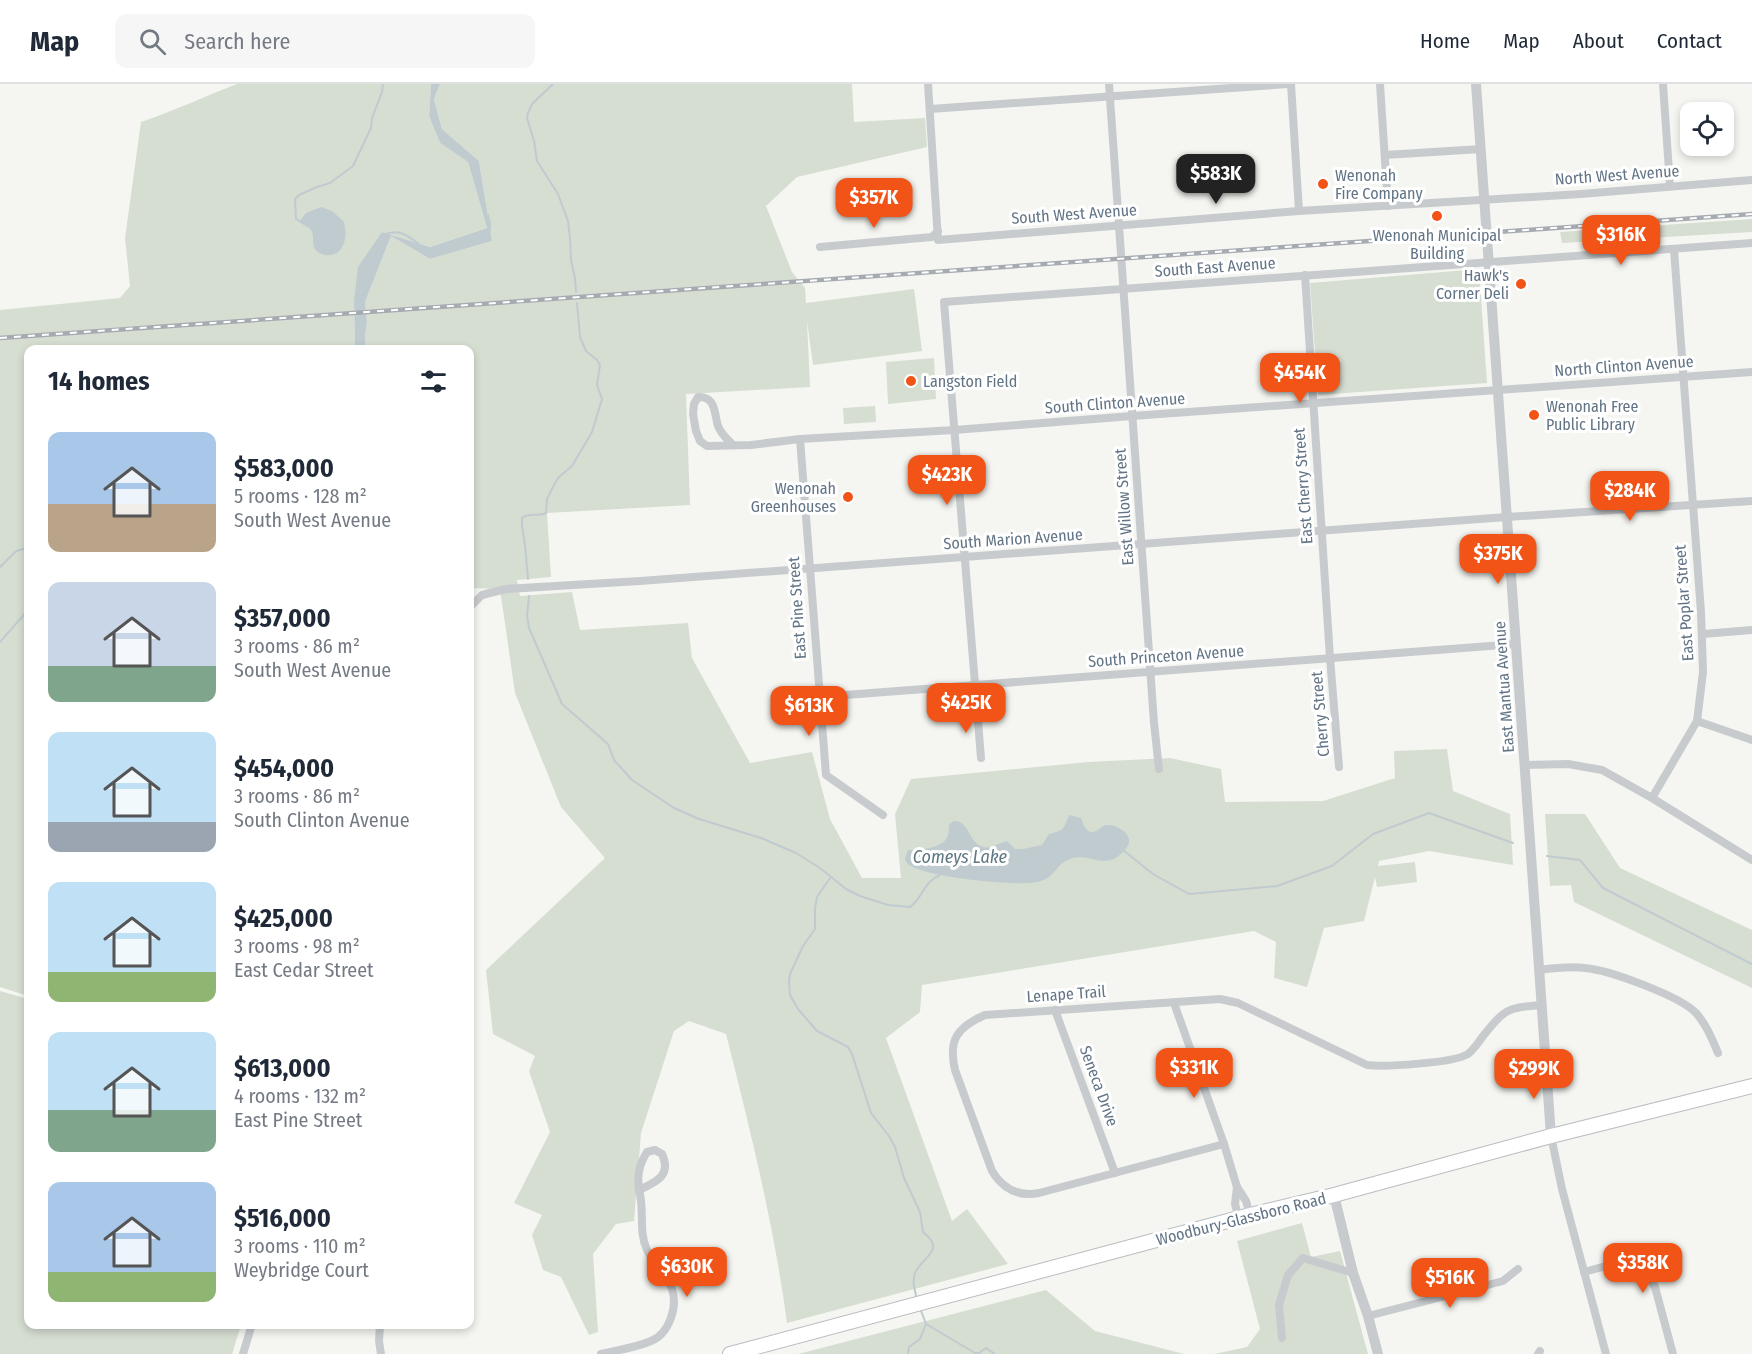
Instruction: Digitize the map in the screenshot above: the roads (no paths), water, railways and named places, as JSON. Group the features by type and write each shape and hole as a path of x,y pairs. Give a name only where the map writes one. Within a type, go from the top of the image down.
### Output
{"main road":[{"name":"Woodbury-Glassboro Road","path":"730,1354 1551,1136 1752,1086"}],"street":[{"path":"820,247 932,237 938,231 928,84"},
{"name":"East Willow Street","path":"1109,84 1150,672 1159,769"},
{"path":"930,109 1290,84 1299,212"},
{"path":"1380,84 1388,206"},
{"name":"East Mantua Avenue","path":"1476,84 1551,1136"},
{"path":"1663,84 1670,186"},
{"path":"1385,155 1481,149"},
{"name":"North West Avenue","path":"1485,199 1752,180"},
{"name":"South West Avenue","path":"938,231 938,240 1485,199"},
{"name":"South East Avenue","path":"954,430 944,302 1752,243"},
{"name":"East Poplar Street","path":"1652,798 1697,721 1702,689 1703,634 1674,250"},
{"name":"East Cherry Street","path":"1305,275 1330,658"},
{"name":"North Clinton Avenue","path":"1498,390 1752,372"},
{"name":"South Clinton Avenue","path":"734,445 724,437 718,426 711,400 705,397 698,398 694,404 693,414 696,431 700,441 707,446 751,445 800,439 954,430 1498,390"},
{"path":"954,430 981,758"},
{"name":"East Pine Street","path":"800,439 826,775 883,815"},
{"name":"South Marion Avenue","path":"474,603 482,595 491,591 521,587 640,581 1752,501"},
{"path":"1703,634 1752,630"},
{"name":"South Princeton Avenue","path":"819,697 1516,644"},
{"name":"Cherry Street","path":"1330,658 1339,767"},
{"path":"1697,721 1752,740"},
{"path":"1525,765 1569,764 1602,770 1752,860"},
{"path":"1539,970 1586,968 1644,985 1670,996 1695,1013 1709,1032 1718,1053"},
{"name":"Lenape Trail","path":"1224,1144 1039,1193 1022,1194 1007,1189 996,1179 983,1148 955,1070 952,1055 953,1043 958,1032 969,1022 985,1015 1220,999 1238,1003 1359,1062 1374,1066 1446,1061 1458,1058 1472,1050 1503,1014 1516,1008 1541,1005"},
{"path":"1174,1002 1238,1187 1246,1201 1244,1217"},
{"name":"Seneca Drive","path":"1055,1010 1115,1173"},
{"path":"1551,1136 1562,1189 1606,1354"},
{"path":"601,1354 653,1341 668,1325 672,1315 674,1302 672,1288 646,1250 641,1231 643,1202 639,1190 638,1169 647,1152 655,1150 662,1154 666,1162 663,1175 654,1183 639,1190"},
{"path":"1334,1195 1353,1273 1378,1354"},
{"path":"1282,1338 1280,1305 1288,1275 1303,1258 1353,1273"},
{"path":"1584,1272 1613,1264 1631,1264 1650,1276 1673,1354"},
{"path":"1368,1316 1503,1281 1518,1269"},
{"path":"243,1354 250,1329"},
{"path":"380,1329 381,1354"}],"water":[{"path":"431,84 440,84 434,99 442,129 479,161 492,241 430,259 391,236 365,302 367,322 364,345 355,345 354,301 358,267 382,232 430,247 487,228 468,162 440,143 429,116"},
{"path":"321,207 332,211 344,222 344,243 338,252 331,255 317,252 311,230 299,222 306,213"},
{"name":"Comeys Lake","path":"1069,815 1081,818 1091,832 1107,825 1118,828 1128,836 1128,846 1121,854 1109,860 1073,858 1064,862 1046,879 1031,883 996,882 936,874 911,866 905,859 908,850 942,843 953,821 963,824 975,841 984,847 1007,841 1015,849 1023,849 1042,845 1049,834 1062,829"}],"waterway":[{"path":"301,222 296,219 295,199 299,195 330,183 353,166 371,128 383,84"},
{"path":"553,84 532,104 527,118 537,161 558,194 568,221 576,292"},
{"path":"488,215 490,230"},
{"path":"386,234 400,233 419,244"},
{"path":"528,579 522,518 546,513 547,499 555,483 572,466 592,432 602,399 597,385 600,365 586,351 580,337 577,303"},
{"path":"364,334 364,345"},
{"path":"0,567 16,551 24,549"},
{"path":"529,596 527,616 529,628 562,704 608,744 614,760 632,780 674,808 699,819 761,838 796,853 820,868 846,889 888,905 910,907 926,886 940,875"},
{"path":"0,642 24,615"},
{"path":"1123,850 1153,874 1189,894 1277,886 1332,866 1373,834 1429,813 1513,843"},
{"path":"1547,856 1580,860 1603,888 1752,964"},
{"path":"830,878 817,897 815,929 803,946 790,974 790,995 798,1009 817,1031 848,1047 871,1113 895,1147 904,1178 920,1212 923,1232 933,1244 931,1253 915,1274 914,1285 917,1300"},
{"path":"908,1354 909,1347 920,1339 926,1324 920,1308"},
{"path":"926,1324 975,1353 986,1348 995,1354"}],"railway":[{"path":"0,338 1752,214"}],"place":[{"name":"Wenonah Fire Company","path":"1323,184"},
{"name":"Wenonah Municipal Building","path":"1437,216"},
{"name":"Hawk's Corner Deli","path":"1521,284"},
{"name":"Langston Field","path":"911,381"},
{"name":"Wenonah Free Public Library","path":"1534,415"},
{"name":"Wenonah Greenhouses","path":"848,497"}]}
